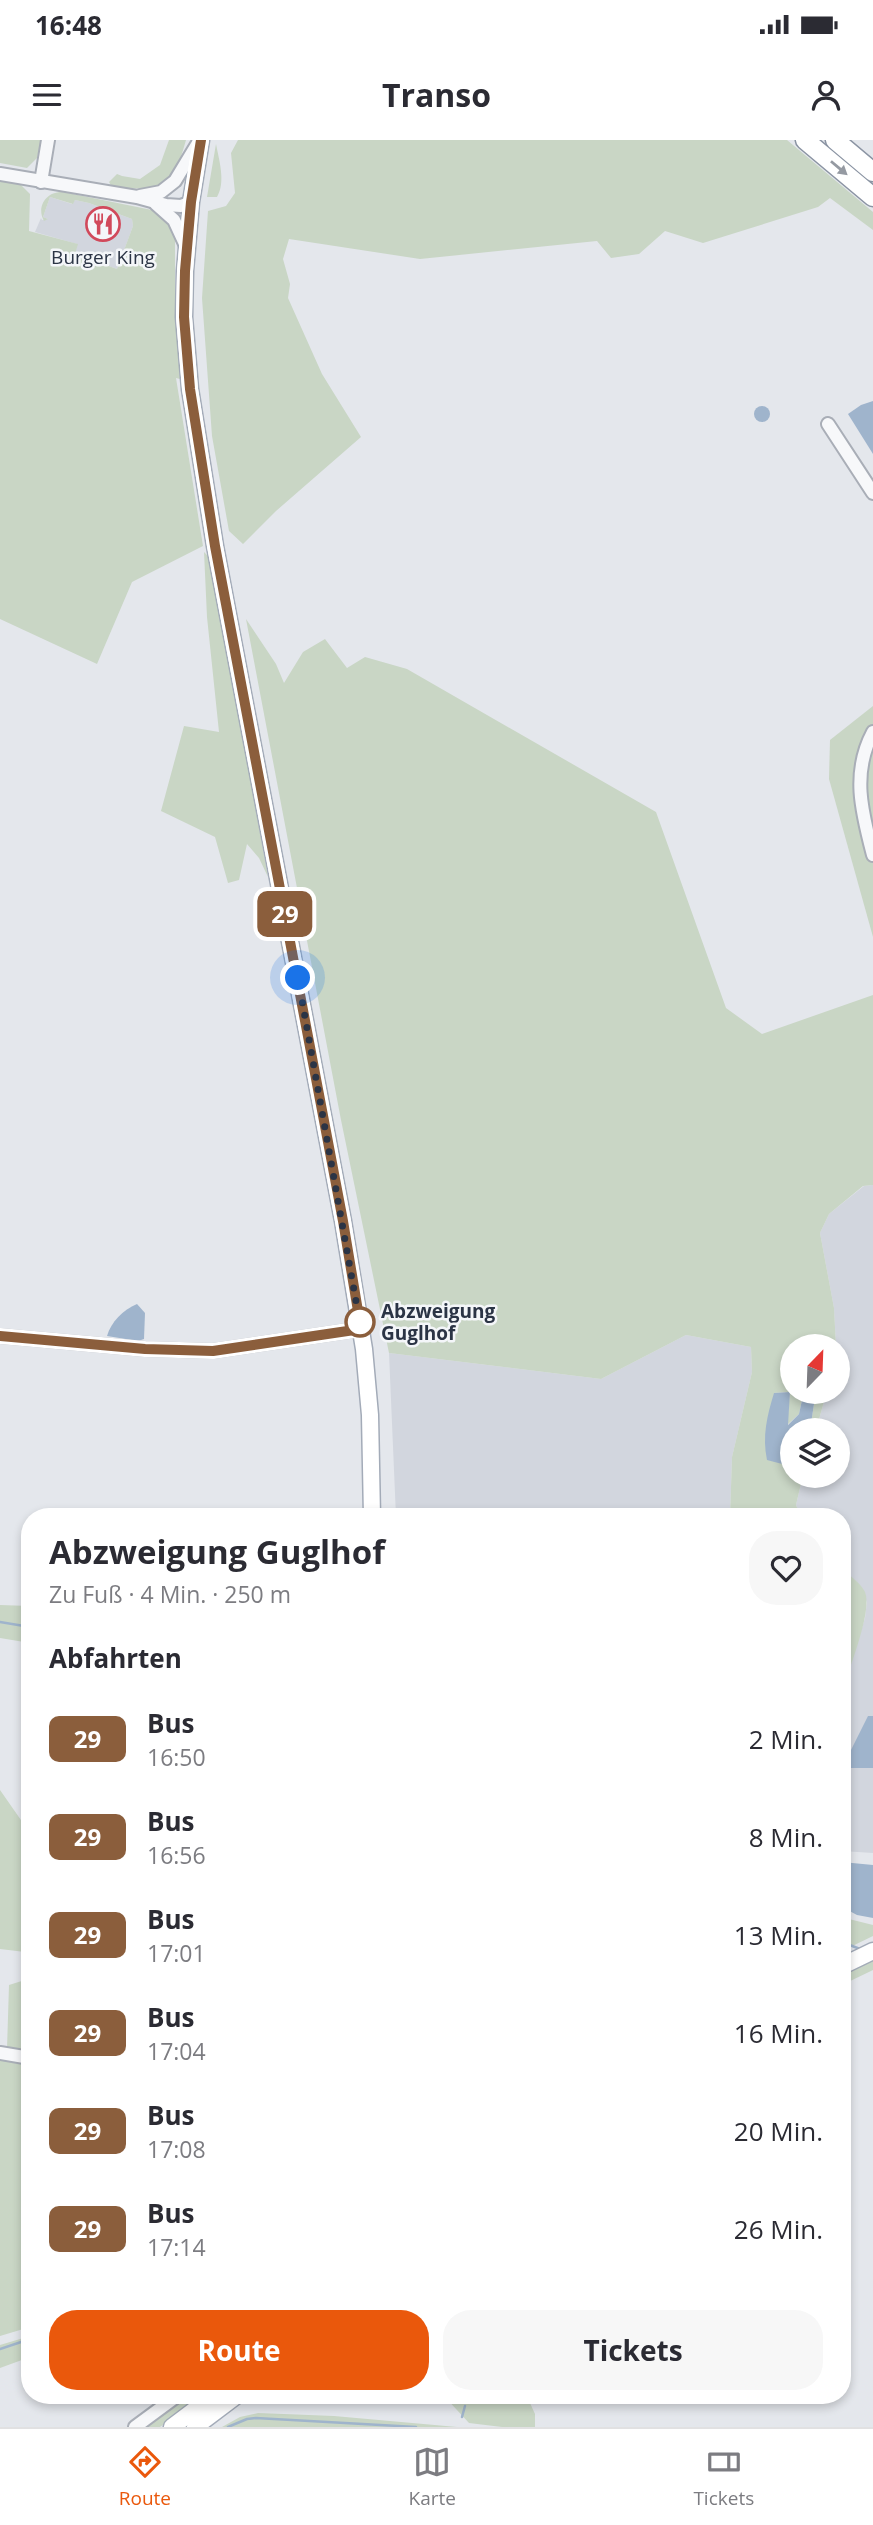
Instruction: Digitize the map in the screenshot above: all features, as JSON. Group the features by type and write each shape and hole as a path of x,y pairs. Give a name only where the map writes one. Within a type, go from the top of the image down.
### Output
{"highway":[{"path":"805,140 873,197"},
{"path":"835,140 873,172"}],"main road":[{"path":"200,140 186,246 186,349 201,467 341,1207 361,1329 370,1415 372,1508"},
{"path":"851,1962 867,1954"},
{"path":"172,2427 202,2404"},
{"path":"195,2427 225,2404"}],"street":[{"path":"41,182 48,140"},
{"path":"157,197 180,176 200,140"},
{"path":"0,174 137,197 180,196 191,202"},
{"path":"157,197 171,216 186,246"},
{"path":"828,424 873,494"},
{"path":"873,732 859,778 861,806 873,855"},
{"path":"0,1336 145,1349 213,1351 361,1329"},
{"path":"0,2053 21,2056"},
{"path":"135,2427 166,2404"}],"shaded area":[{"path":"50,197 72,204 75,200 89,203 132,219 133,226 117,269 74,254 77,244 35,232 41,218 48,219 43,217"},
{"path":"873,1185 873,1853 851,1852 851,1663 865,1618 867,1602 857,1582 851,1577 851,1508 797,1508 796,1505 800,1488 850,1488 850,1418 819,1418 823,1404 850,1404 850,1334 835,1334 834,1308 820,1233 829,1214 864,1186"},
{"path":"686,1335 751,1347 752,1372 732,1457 730,1508 396,1508 389,1353 601,1379"}],"green space":[{"path":"0,140 41,140 37,158 27,168 0,163"},
{"path":"169,140 186,140 170,178 162,184 143,189 112,187 109,182 117,174 140,179 160,165"},
{"path":"238,140 787,140 873,212 873,230 830,198 818,207 703,243 665,231 639,254 611,258 597,241 420,259 289,239 283,259 290,284 288,298 322,374 361,437 276,511 243,544 229,531 212,436 202,298 208,211 226,206 235,193 231,153"},
{"path":"216,144 221,171 220,191 217,197 207,197"},
{"path":"0,180 21,185 30,194 29,231 78,244 75,254 117,269 133,226 132,219 89,203 75,200 73,204 50,197 43,217 48,219 44,221 41,210 47,197 63,192 157,211 165,217 175,236 175,312 180,379 176,378 203,546 132,582 97,664 0,619"},
{"path":"204,552 210,558 268,877 259,858 247,844 239,880 228,883 215,837 161,811 184,726 219,732 207,617"},
{"path":"246,619 276,664 284,683 303,652 325,639 347,668 365,657 407,669 656,812 726,1008 762,1034 873,995 873,1185 863,1186 829,1214 820,1233 834,1308 835,1334 780,1334 780,1393 774,1393 780,1429 780,1488 800,1488 797,1508 730,1508 732,1457 752,1372 751,1347 686,1335 601,1379 389,1353 341,1120"},
{"path":"873,706 873,937 829,779 830,740"},
{"path":"789,1404 801,1404 799,1414 795,1418 788,1418"},
{"path":"814,1404 823,1404 819,1418 812,1418"},
{"path":"851,1576 865,1592 867,1601 851,1665"},
{"path":"0,1605 21,1606 21,1642 0,1638"},
{"path":"0,1790 21,1820 21,1952 0,1949"},
{"path":"851,1920 873,1925 873,1936 851,1947"},
{"path":"873,1959 873,1970 851,1981 851,1970"},
{"path":"21,1981 21,2051 7,2049 9,1985"},
{"path":"0,2057 21,2060 21,2330 0,2336"},
{"path":"21,2339 21,2360 0,2368 0,2345"},
{"path":"173,2404 191,2404 160,2427 143,2427"},
{"path":"451,2404 530,2404 535,2414 535,2427 469,2423"},
{"path":"258,2413 334,2416 457,2427 222,2427 240,2417"}],"water":[{"path":"873,401 873,454 848,414"},
{"path":"762,406 768,408 768,420 762,422 756,420 754,414 756,408"},
{"path":"137,1304 145,1313 144,1339 138,1341 107,1336 118,1317"},
{"path":"774,1393 780,1393 780,1404 789,1404 788,1418 780,1418 780,1463 767,1460 766,1426"},
{"path":"801,1404 814,1404 812,1418 795,1418"},
{"path":"868,1716 873,1716 873,1768 851,1768 851,1750"},
{"path":"851,1863 873,1865 873,1918 851,1912"}],"waterway":[{"path":"0,1622 21,1626"},
{"path":"851,1946 860,1949"},
{"path":"0,2349 21,2342"},
{"path":"462,2417 465,2406"},
{"path":"228,2427 256,2418 416,2427"}],"bus line":[{"name":"29","path":"0,1336 145,1349 213,1351 361,1329 343,1221 215,546 190,389 184,317 186,246 201,140"}],"place":[{"name":"Burger King","path":"103,224"},
{"name":"Abzweigung Guglhof","path":"360,1322"}],"route":[{"path":"298,978 361,1329 360,1322"}]}
